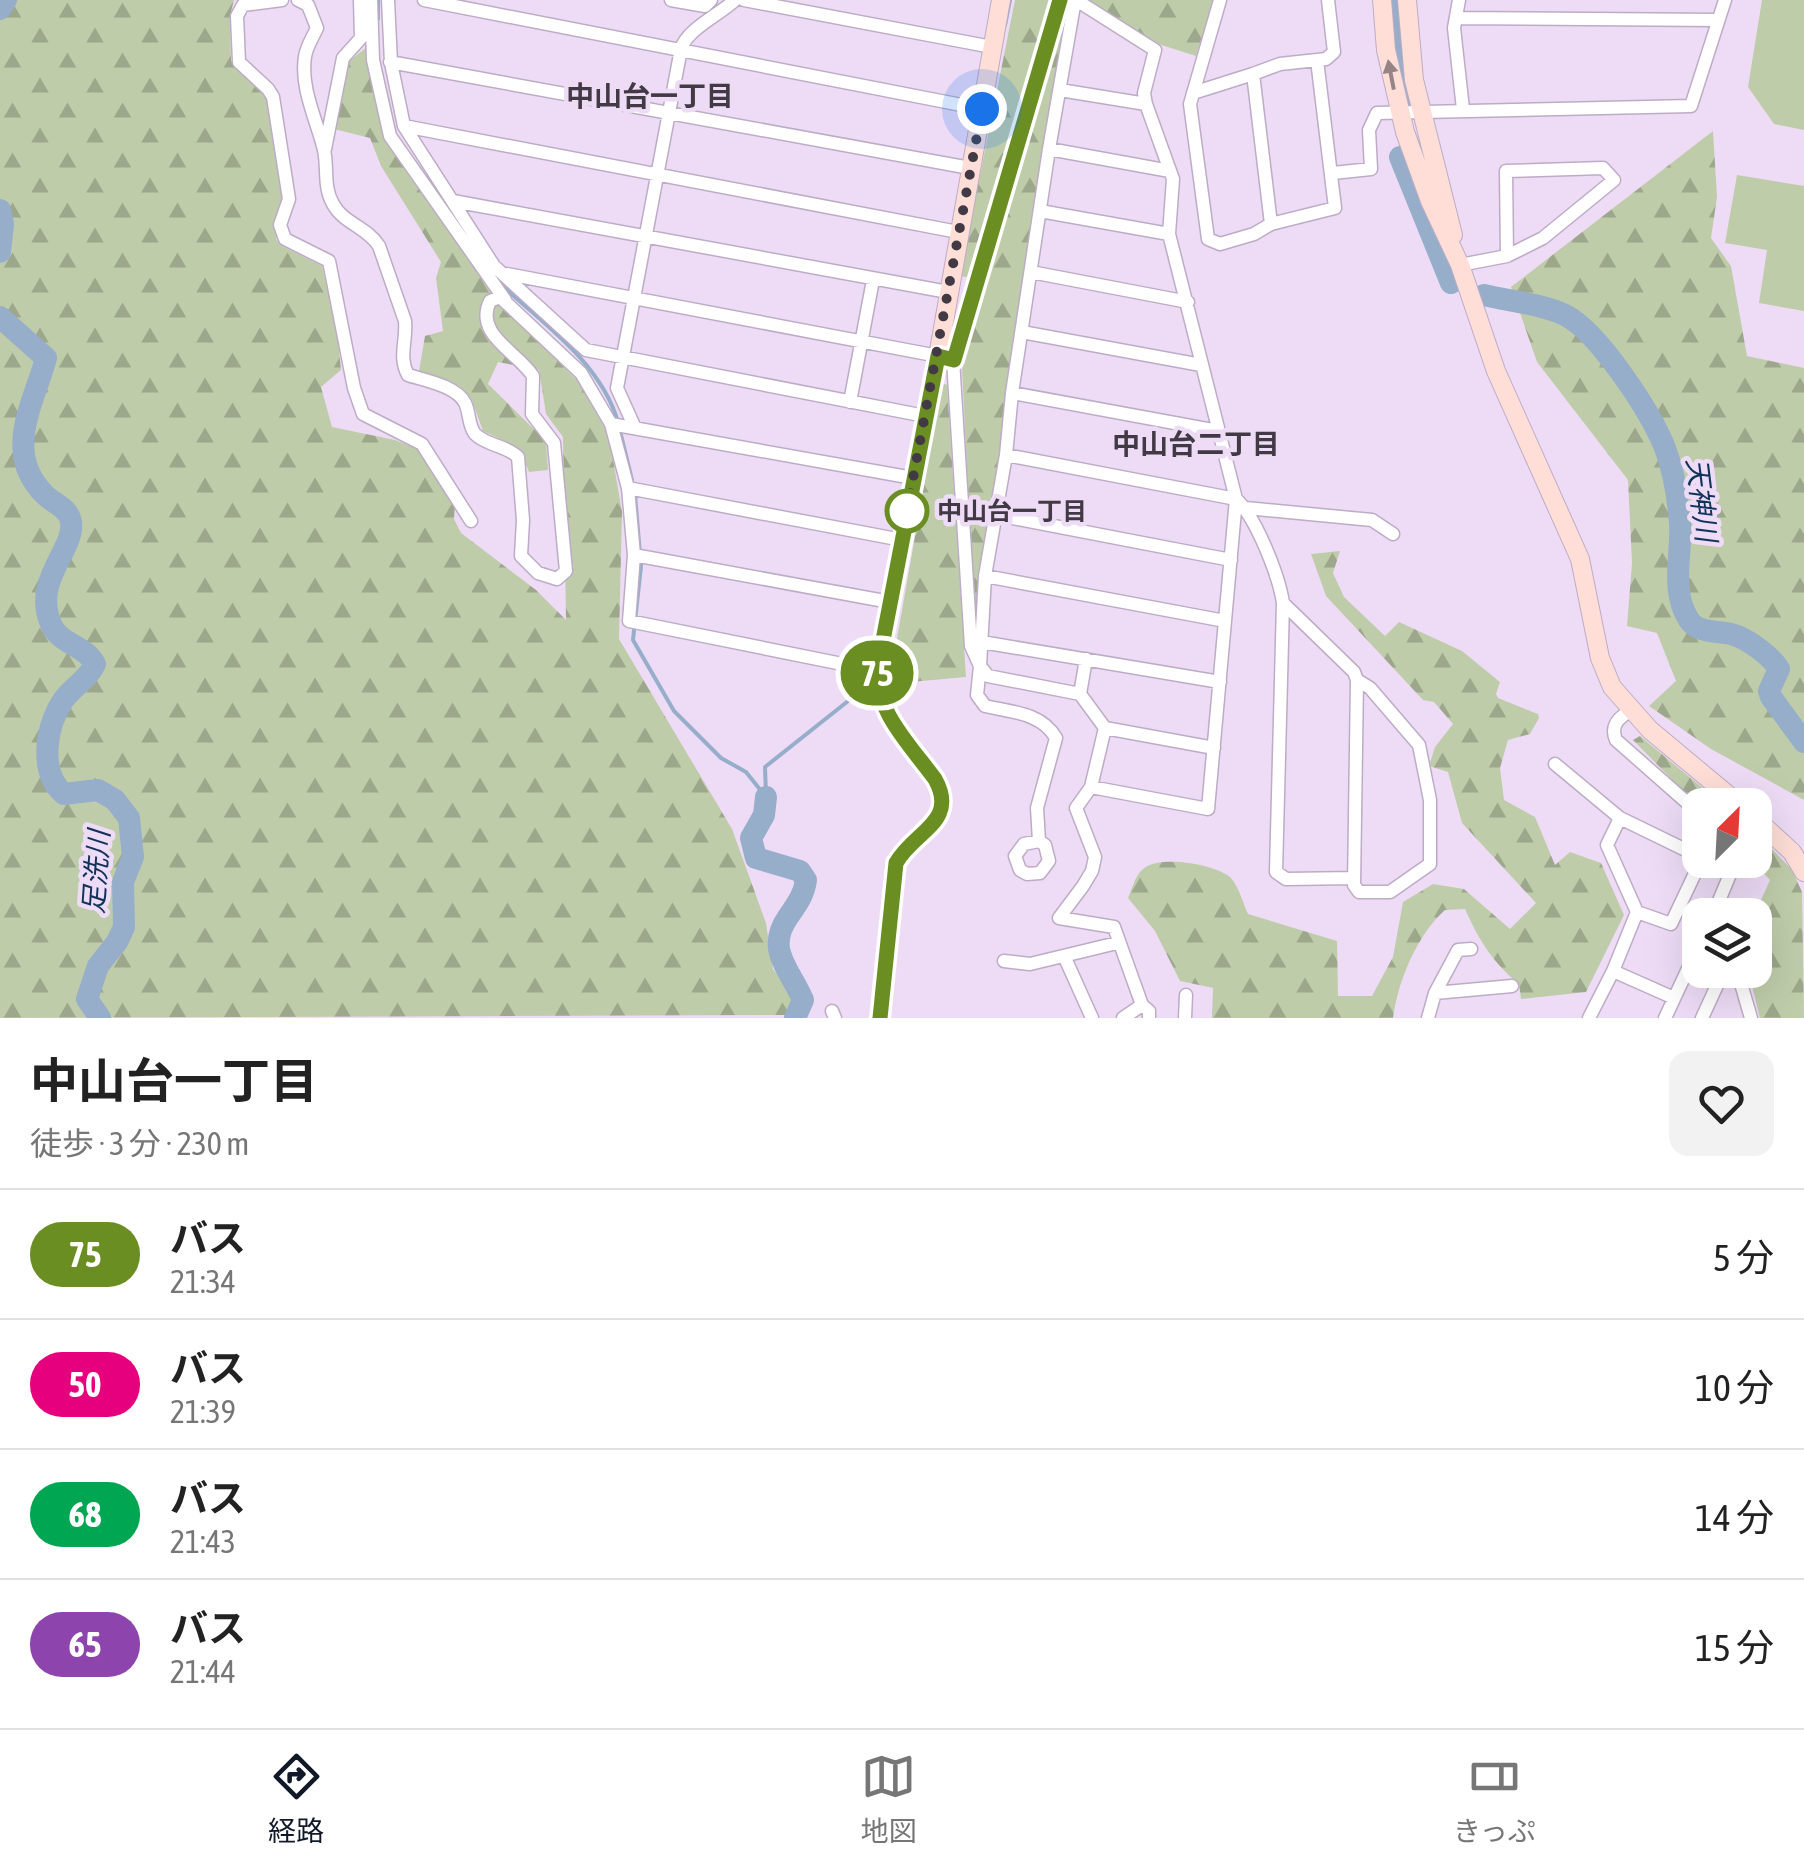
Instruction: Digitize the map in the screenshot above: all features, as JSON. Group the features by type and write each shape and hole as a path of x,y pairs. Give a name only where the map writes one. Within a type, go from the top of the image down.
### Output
{"street":[{"path":"282,0 244,5 237,16 239,62 272,97 289,198 280,224 285,239 329,261 354,388 363,414 422,444 471,521"},
{"path":"298,0 308,5 317,28 304,63 313,117 324,151"},
{"path":"360,0 361,38 343,58 324,151 333,205 373,236 379,246 405,321 401,356 408,375 452,390 464,400 472,430 518,457 523,520 521,556 538,573 558,579 566,571 554,443 532,414 533,376 486,327 483,314 490,301 500,297 504,300"},
{"path":"371,0 373,60 390,136 504,300 581,373 612,424 628,488 634,555 629,621 877,671"},
{"path":"388,0 390,62 404,126 494,266 586,350 925,416"},
{"path":"424,0 982,109"},
{"path":"671,0 705,6 711,0"},
{"path":"635,428 617,388 681,49 684,40 735,0"},
{"path":"744,0 992,46"},
{"path":"1001,0 948,292 946,358 970,646 988,676 1080,694 1105,728 1214,748"},
{"path":"880,1018 896,863 903,850 937,820 943,805 935,779 882,702 876,686 877,671 925,416 1060,0"},
{"path":"1040,841 1036,808 1056,738 1049,726 1038,719 985,706 978,696 986,576 1049,149 1076,0 1155,50 1144,93 1172,179 1169,234 1218,431 1241,504 1281,590 1276,872 1286,879 1354,878"},
{"path":"1220,0 1190,104 1208,239 1220,244 1271,224 1335,208 1317,60"},
{"path":"1193,94 1280,64 1326,60 1334,52 1328,0"},
{"path":"1382,0 1386,50 1399,112 1430,202 1460,265"},
{"path":"1406,0 1414,80 1460,265 1496,371 1580,559 1600,658 1612,687 1630,711 1720,788"},
{"path":"1459,0 1454,28 1463,109"},
{"path":"1333,173 1371,169 1369,130 1376,113 1691,106 1725,0"},
{"path":"1458,18 1718,20"},
{"path":"390,62 970,168"},
{"path":"1253,74 1271,224"},
{"path":"1060,90 1146,104"},
{"path":"404,126 958,232"},
{"path":"1049,149 1170,172"},
{"path":"1460,265 1507,256 1543,238 1614,180 1603,168 1506,170 1507,256"},
{"path":"453,201 948,292"},
{"path":"1040,211 1169,234"},
{"path":"1031,272 1188,302"},
{"path":"504,274 946,358"},
{"path":"850,402 873,280"},
{"path":"1022,332 1202,365"},
{"path":"1012,393 1218,431"},
{"path":"612,424 914,478"},
{"path":"1006,455 1241,504 1372,520 1393,534"},
{"path":"628,488 902,540"},
{"path":"1091,787 1208,809 1231,560 1241,504"},
{"path":"997,515 1231,560"},
{"path":"634,555 890,602"},
{"path":"986,576 1225,621"},
{"path":"1283,603 1354,672 1357,680 1354,885 1359,892 1390,892 1430,864 1430,800 1419,745 1370,688 1357,680"},
{"path":"982,642 1220,682"},
{"path":"1080,694 1086,659"},
{"path":"1630,711 1614,726 1616,740 1682,798"},
{"path":"1105,728 1091,787 1076,808 1095,857 1092,870 1059,918 1114,927 1146,1011 1124,1018"},
{"path":"1555,764 1620,818 1692,853 1698,866 1670,924 1637,912 1606,845 1620,818"},
{"path":"1772,834 1792,852 1804,872"},
{"path":"1589,1018 1637,912"},
{"path":"1004,961 1030,964 1117,943"},
{"path":"1428,1018 1435,993 1458,950 1471,949"},
{"path":"1065,958 1092,1018"},
{"path":"1613,971 1674,998"},
{"path":"1665,1018 1682,981"},
{"path":"1435,993 1512,986"},
{"path":"1702,1018 1716,988"},
{"path":"1742,988 1751,1018"},
{"path":"1185,1018 1186,995"}],"green space":[{"path":"0,0 234,0 230,16 231,61 266,96 282,199 276,239 322,266 337,330 341,370 321,387 332,427 395,440 420,450 455,502 454,519 461,533 536,590 566,620 563,437 546,414 539,370 498,362 488,384 546,441 548,470 529,472 519,448 483,431 471,398 459,386 419,371 425,336 443,331 436,278 441,262 381,166 370,138 334,129 348,62 367,47 385,140 511,315 580,383 609,436 622,512 619,639 732,829 766,923 773,969 792,993 795,1004 787,1015 0,1018"},
{"path":"1015,0 1050,0 967,277 960,276"},
{"path":"1087,0 1213,0 1196,56 1155,43"},
{"path":"1762,0 1804,0 1804,130 1774,124 1748,87"},
{"path":"1067,9 978,614 974,604 962,369"},
{"path":"1713,131 1717,197 1711,238 1731,266 1747,356 1804,368 1804,800 1711,749 1649,706 1676,681 1657,633 1627,626 1632,563 1628,480 1537,362 1511,287"},
{"path":"1737,175 1804,186 1804,311 1759,303 1767,250 1725,243"},
{"path":"942,383 947,385 966,677 889,684"},
{"path":"1340,551 1333,573 1344,597 1385,636 1399,622 1462,651 1500,682 1498,698 1538,714 1530,734 1508,740 1500,768 1504,800 1535,817 1555,865 1570,852 1601,863 1624,915 1586,992 1521,999 1519,984 1487,950 1465,909 1445,910 1410,959 1393,1018 1212,1018 1213,988 1180,981 1155,931 1128,898 1137,876 1149,865 1186,863 1224,873 1236,886 1248,914 1337,941 1338,996 1372,996 1393,957 1403,902 1433,884 1464,889 1510,929 1536,903 1462,823 1448,772 1429,766 1435,747 1453,724 1434,702 1423,700 1326,596 1311,554"},
{"path":"1640,736 1703,788 1682,790 1633,740"},
{"path":"1772,849 1792,870 1802,892 1804,1018 1760,1018 1752,988 1772,988 1772,898 1762,898 1770,880"}],"waterway":[{"name":"足洗川","path":"0,9 6,0"},
{"path":"378,0 378,19"},
{"path":"1005,25 1010,0"},
{"name":"天神川","path":"1395,0 1407,101"},
{"name":"天神川","path":"1400,157 1451,283"},
{"name":"足洗川","path":"0,210 0,252"},
{"path":"499,283 569,345 598,381 618,422"},
{"name":"天神川","path":"1484,295 1565,315 1608,355 1658,433 1671,466 1680,523 1678,585 1683,609 1697,627 1737,636 1775,664 1779,669 1769,691 1771,697 1804,742"},
{"name":"足洗川","path":"0,317 46,358 25,428 25,462 32,479 71,522 71,533 50,580 47,608 55,631 95,664 64,699 53,722 48,748 50,774 64,794 98,790 115,800 129,818 133,857 123,882 124,927 98,966 87,999 100,1018"},
{"path":"885,668 937,408"},
{"path":"620,431 632,480"},
{"path":"635,495 641,566 633,640 674,711 721,758 746,772 766,797"},
{"path":"766,795 765,767 872,682"},
{"path":"766,797 764,815 751,838 756,858 800,871 806,880 779,940 782,959 803,1000 795,1018"}],"bus line":[{"name":"75","path":"880,1018 896,863 903,850 937,820 943,795 882,702 876,686 878,666 938,356 954,360 1060,0"}],"place":[{"name":"中山台一丁目","path":"907,511"}],"district":[{"name":"中山台一丁目","path":"650,96"},
{"name":"中山台二丁目","path":"1196,444"}],"route":[{"path":"907,511 982,109"}]}
